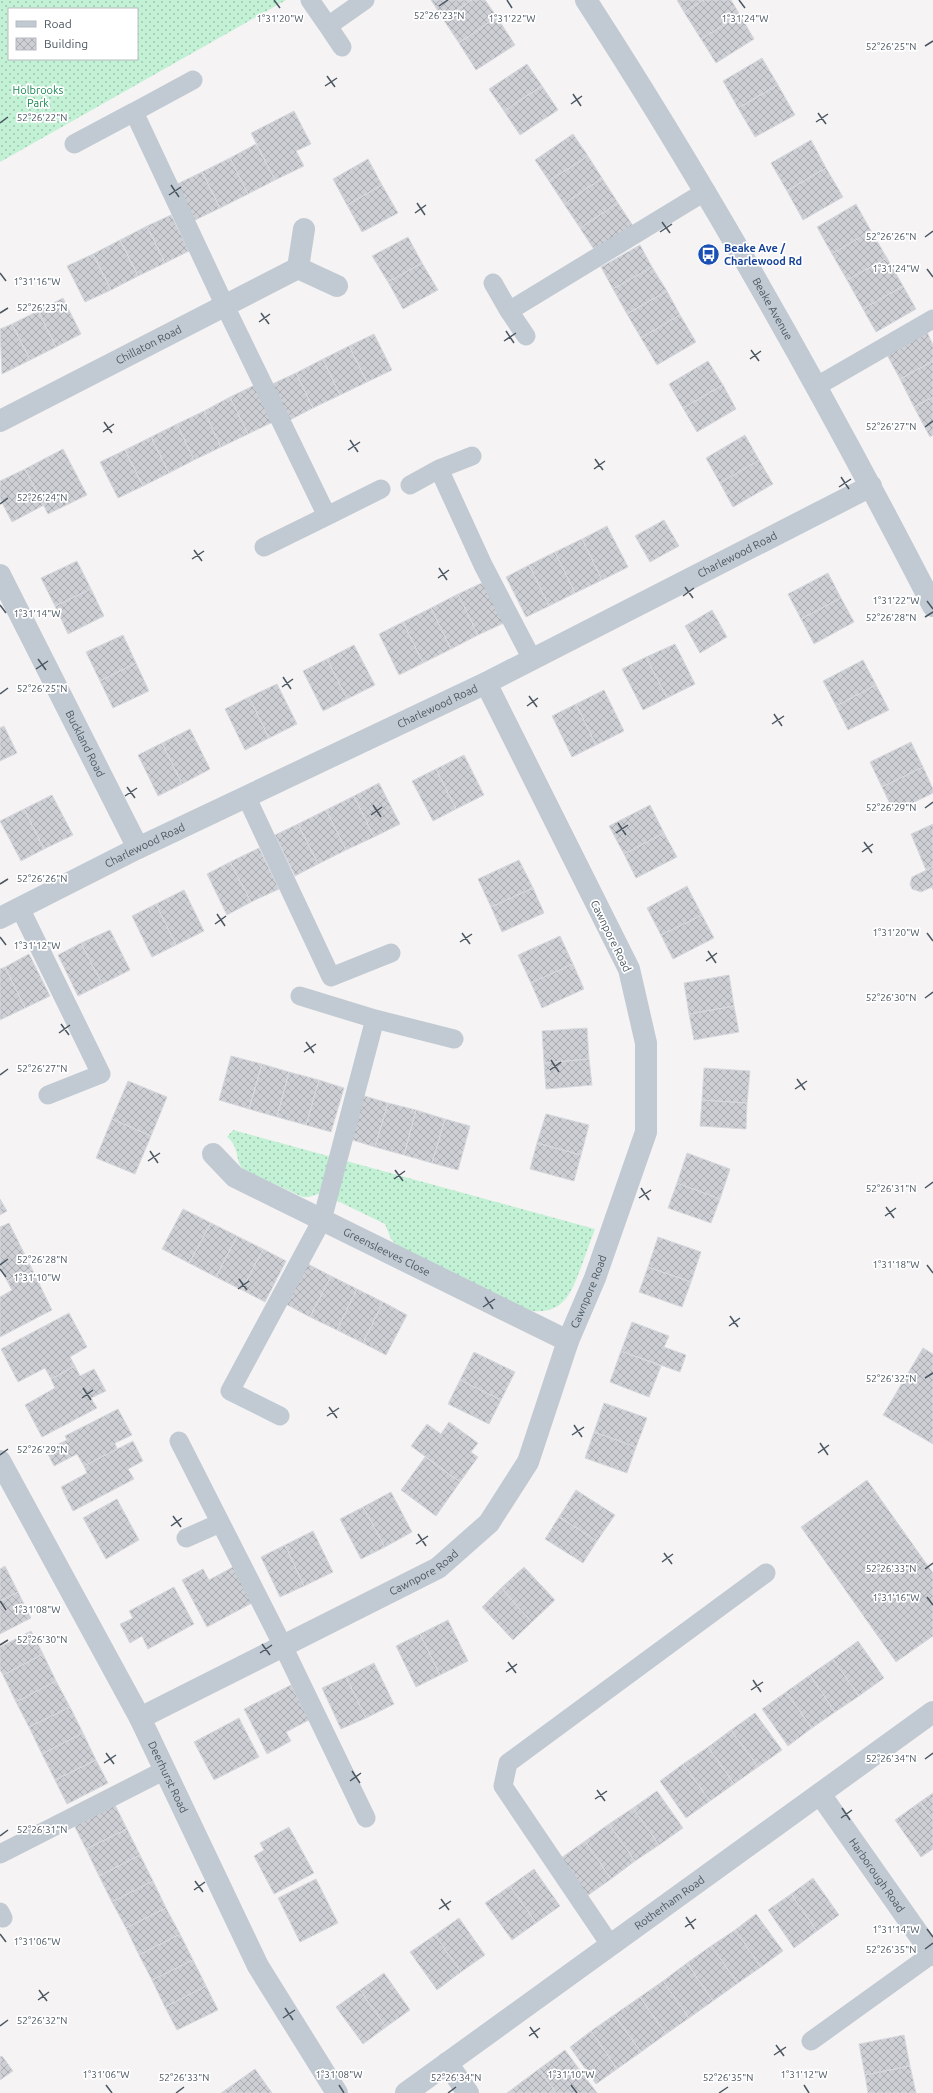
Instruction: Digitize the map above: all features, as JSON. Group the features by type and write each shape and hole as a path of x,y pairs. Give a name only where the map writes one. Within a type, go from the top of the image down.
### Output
{"street":[{"name":"Beake Avenue","path":"586,0 652,101 706,191 817,386 933,606"},
{"path":"304,229 298,268 337,286"},
{"name":"Chillaton Road","path":"0,421 298,268"},
{"name":"Charlewood Road","path":"0,918 138,848 486,683 871,486"},
{"name":"Buckland Road","path":"0,575 138,848"},
{"name":"Cawnpore Road","path":"140,1718 438,1568 489,1523 528,1462 568,1341 595,1278 646,1132 646,1043 629,969 486,683"},
{"name":"Greensleeves Close","path":"213,1154 235,1176 568,1341"},
{"name":"Deerhurst Road","path":"0,1461 140,1718 258,1966 337,2093"},
{"name":"Rotherham Road","path":"406,2093 933,1712"},
{"name":"Harborough Road","path":"820,1794 933,1955"},
{"path":"447,2064 468,2093"}],"lane":[{"path":"310,0 342,47"},
{"path":"328,26 365,0"},
{"path":"74,144 193,80"},
{"path":"134,112 225,306 327,516"},
{"path":"509,311 706,191"},
{"path":"493,283 509,311 526,336"},
{"path":"817,386 933,319"},
{"path":"410,485 439,469 472,456"},
{"path":"439,469 484,565 532,659"},
{"path":"264,547 381,489"},
{"path":"246,796 331,977 391,953"},
{"path":"20,908 101,1074 48,1095"},
{"path":"300,996 454,1039"},
{"path":"280,1416 230,1391 322,1220 375,1018"},
{"path":"179,1441 283,1646 366,1818"},
{"path":"186,1538 220,1523"},
{"path":"611,1946 503,1786 508,1763 766,1573"},
{"path":"0,1854 165,1770"},
{"path":"811,2041 933,1955"}],"green space":[{"name":"Holbrooks Park","path":"0,0 286,0 0,162"},
{"path":"233,1130 595,1229 572,1289 562,1303 555,1308 547,1310 525,1310 400,1248 391,1239 385,1224 321,1193 309,1197 303,1197 244,1170 239,1163 234,1146 227,1137"}],"building":[{"path":"431,0 472,0 443,19"},
{"path":"472,0 485,0 497,17 459,43 443,19"},
{"path":"677,0 704,0 684,12"},
{"path":"704,0 731,0 740,15 701,39 684,12"},
{"path":"740,15 754,39 716,63 701,39"},
{"path":"497,17 515,45 476,70 459,43"},
{"path":"762,58 778,85 738,108 723,81"},
{"path":"527,64 542,86 504,111 489,89"},
{"path":"778,85 795,115 755,137 738,108"},
{"path":"542,86 558,110 520,135 504,111"},
{"path":"294,111 311,144 296,151 304,166 275,180 251,133"},
{"path":"573,134 588,156 549,181 535,160"},
{"path":"811,140 826,168 787,191 771,163"},
{"path":"256,144 275,180 248,194 230,158"},
{"path":"588,156 602,178 564,204 549,181"},
{"path":"230,158 248,194 220,208 202,172"},
{"path":"368,159 382,185 347,205 333,179"},
{"path":"826,168 843,197 803,220 787,191"},
{"path":"202,172 220,208 193,221 175,185"},
{"path":"602,178 618,203 580,228 564,204"},
{"path":"382,185 398,213 362,232 347,205"},
{"path":"618,203 635,229 597,254 580,228"},
{"path":"856,204 871,231 832,254 817,227"},
{"path":"171,215 189,251 165,263 147,226"},
{"path":"147,226 165,263 138,276 120,240"},
{"path":"871,231 887,258 847,280 832,254"},
{"path":"408,237 422,263 388,282 372,256"},
{"path":"120,240 138,276 111,290 93,254"},
{"path":"640,245 652,267 613,289 601,267"},
{"path":"93,254 111,290 85,302 67,266"},
{"path":"887,258 903,286 863,309 847,280"},
{"path":"422,263 438,290 403,309 388,282"},
{"path":"652,267 667,291 627,314 613,289"},
{"path":"903,286 916,309 876,332 863,309"},
{"path":"667,291 680,315 641,338 627,314"},
{"path":"63,298 81,334 56,347 38,311"},
{"path":"38,311 56,347 30,360 12,324"},
{"path":"680,315 696,342 657,365 641,338"},
{"path":"12,324 30,360 2,374 0,329"},
{"path":"927,332 933,345 933,361 900,379 886,353"},
{"path":"374,334 392,370 367,382 349,346"},
{"path":"349,346 367,382 340,395 323,359"},
{"path":"323,359 340,395 313,408 296,373"},
{"path":"708,361 723,385 683,408 669,384"},
{"path":"933,361 933,397 914,407 900,379"},
{"path":"296,373 313,408 288,421 270,385"},
{"path":"255,385 273,422 248,434 230,397"},
{"path":"723,385 736,409 697,432 683,408"},
{"path":"230,397 248,434 221,447 204,411"},
{"path":"933,397 933,435 930,437 914,407"},
{"path":"204,411 221,447 194,460 177,424"},
{"path":"177,424 194,460 169,473 151,437"},
{"path":"745,435 759,460 720,483 706,458"},
{"path":"151,437 169,473 143,486 125,450"},
{"path":"63,449 87,495 48,514 25,469"},
{"path":"125,450 143,486 118,498 100,462"},
{"path":"759,460 773,484 733,507 720,483"},
{"path":"25,469 44,505 12,522 0,499 0,481"},
{"path":"664,520 679,546 650,562 635,536"},
{"path":"607,526 628,567 602,580 582,539"},
{"path":"582,539 602,580 575,593 555,552"},
{"path":"555,552 575,593 549,606 529,565"},
{"path":"77,561 91,589 55,606 41,578"},
{"path":"529,565 549,606 526,617 506,577"},
{"path":"828,573 841,598 801,619 788,594"},
{"path":"484,582 504,623 478,635 458,594"},
{"path":"91,589 104,616 68,634 55,606"},
{"path":"458,594 478,635 451,649 431,608"},
{"path":"841,598 854,622 814,644 801,619"},
{"path":"431,608 451,649 423,663 403,622"},
{"path":"712,610 727,637 700,653 685,626"},
{"path":"403,622 423,663 399,675 379,634"},
{"path":"123,635 136,663 100,681 86,652"},
{"path":"675,644 695,684 667,698 646,657"},
{"path":"354,645 375,685 347,699 327,659"},
{"path":"646,657 667,698 643,710 622,669"},
{"path":"327,659 347,699 323,711 303,671"},
{"path":"863,660 876,685 836,706 823,681"},
{"path":"136,663 149,691 113,708 100,681"},
{"path":"277,684 297,724 269,738 249,697"},
{"path":"876,685 889,710 848,730 836,706"},
{"path":"604,690 624,731 596,745 576,704"},
{"path":"249,697 269,738 245,750 225,709"},
{"path":"576,704 596,745 572,757 552,716"},
{"path":"4,726 17,753 0,761 0,728"},
{"path":"190,729 210,769 182,784 162,743"},
{"path":"911,742 923,767 882,787 870,762"},
{"path":"162,743 182,784 158,796 138,755"},
{"path":"464,755 484,795 456,809 436,769"},
{"path":"923,767 933,789 933,793 894,812 882,787"},
{"path":"436,769 456,809 433,821 412,781"},
{"path":"379,783 400,824 374,837 354,796"},
{"path":"52,795 73,835 44,849 24,809"},
{"path":"354,796 374,837 346,850 326,810"},
{"path":"650,805 664,833 624,854 609,826"},
{"path":"24,809 44,849 21,861 0,821"},
{"path":"326,810 346,850 318,864 298,824"},
{"path":"298,824 318,864 295,876 275,835"},
{"path":"933,824 933,867 926,870 911,834"},
{"path":"664,833 677,857 636,878 624,854"},
{"path":"259,848 279,889 251,902 230,862"},
{"path":"519,860 533,888 491,907 478,879"},
{"path":"230,862 251,902 227,915 207,874"},
{"path":"933,867 933,890 932,887 921,892 912,889 910,884 912,877"},
{"path":"687,886 702,915 661,935 647,908"},
{"path":"533,888 544,913 502,932 491,907"},
{"path":"184,890 204,931 176,945 156,904"},
{"path":"156,904 176,945 152,957 132,916"},
{"path":"702,915 714,938 673,959 661,935"},
{"path":"110,930 130,970 102,984 81,943"},
{"path":"560,936 573,964 531,983 518,955"},
{"path":"81,943 102,984 78,996 58,955"},
{"path":"29,954 50,996 25,1008 5,967"},
{"path":"573,964 584,989 542,1008 531,983"},
{"path":"5,967 25,1008 0,1020 0,969"},
{"path":"729,975 734,1006 689,1014 684,983"},
{"path":"734,1006 739,1032 694,1040 689,1014"},
{"path":"587,1028 589,1059 544,1063 542,1031"},
{"path":"231,1056 262,1064 249,1109 219,1100"},
{"path":"589,1059 592,1085 546,1089 544,1063"},
{"path":"262,1064 289,1072 277,1117 249,1109"},
{"path":"704,1068 750,1071 747,1103 702,1100"},
{"path":"289,1072 319,1080 306,1125 277,1117"},
{"path":"319,1080 344,1088 331,1132 306,1125"},
{"path":"128,1081 167,1097 151,1136 112,1119"},
{"path":"358,1094 388,1103 375,1147 346,1138"},
{"path":"702,1100 747,1103 746,1129 700,1126"},
{"path":"388,1103 416,1110 404,1155 375,1147"},
{"path":"416,1110 445,1119 432,1163 404,1155"},
{"path":"546,1114 589,1125 581,1155 537,1143"},
{"path":"112,1119 151,1136 135,1174 96,1158"},
{"path":"445,1119 470,1126 458,1170 432,1163"},
{"path":"537,1143 581,1155 574,1181 530,1169"},
{"path":"687,1153 730,1169 720,1199 677,1183"},
{"path":"677,1183 720,1199 711,1223 668,1208"},
{"path":"0,1199 7,1211 0,1215"},
{"path":"183,1209 211,1223 189,1263 162,1249"},
{"path":"9,1223 32,1269 7,1281 0,1269 0,1227"},
{"path":"211,1223 237,1236 216,1277 189,1263"},
{"path":"237,1236 263,1249 242,1290 216,1277"},
{"path":"658,1237 701,1252 691,1282 648,1267"},
{"path":"263,1249 286,1261 265,1302 242,1290"},
{"path":"304,1262 331,1276 310,1317 282,1302"},
{"path":"648,1267 691,1282 682,1307 639,1292"},
{"path":"32,1269 52,1310 0,1337 0,1297 12,1290 7,1281"},
{"path":"331,1276 357,1289 337,1330 310,1317"},
{"path":"357,1289 383,1302 363,1343 337,1330"},
{"path":"383,1302 407,1315 386,1355 363,1343"},
{"path":"69,1313 87,1347 70,1357 75,1366 51,1379 45,1368 18,1382 1,1349"},
{"path":"632,1322 669,1336 664,1347 686,1355 680,1372 621,1351"},
{"path":"923,1348 933,1354 933,1444 883,1415"},
{"path":"621,1351 661,1366 649,1397 610,1382"},
{"path":"474,1352 515,1372 501,1400 460,1380"},
{"path":"75,1366 80,1376 94,1369 106,1391 91,1398 97,1408 42,1437 25,1405 55,1388 51,1379"},
{"path":"460,1380 501,1400 489,1424 448,1404"},
{"path":"604,1403 647,1418 636,1447 594,1432"},
{"path":"118,1409 132,1435 115,1443 117,1449 84,1466 77,1454 54,1466 46,1450 67,1440 65,1436"},
{"path":"449,1422 478,1443 471,1452 478,1457 460,1482 411,1446 427,1424 441,1434"},
{"path":"594,1432 636,1447 627,1473 585,1458"},
{"path":"133,1441 143,1461 128,1469 134,1479 73,1511 61,1487 87,1473 84,1466"},
{"path":"425,1457 460,1482 436,1516 401,1490"},
{"path":"867,1480 933,1573 933,1636 896,1662 801,1527"},
{"path":"576,1490 615,1515 597,1541 559,1517"},
{"path":"391,1492 412,1532 385,1547 363,1507"},
{"path":"117,1499 139,1540 106,1559 83,1518"},
{"path":"363,1507 385,1547 361,1559 340,1519"},
{"path":"559,1517 597,1541 583,1563 545,1539"},
{"path":"313,1531 333,1572 304,1586 285,1545"},
{"path":"285,1545 304,1586 280,1597 261,1557"},
{"path":"5,1566 18,1592 0,1601 0,1569"},
{"path":"233,1567 252,1603 207,1627 182,1580 203,1569 209,1580"},
{"path":"524,1567 555,1600 532,1622 501,1588"},
{"path":"174,1587 194,1624 148,1649 142,1636 130,1643 120,1624 133,1618 129,1611"},
{"path":"501,1588 532,1622 513,1640 482,1607"},
{"path":"18,1592 31,1618 0,1634 0,1601"},
{"path":"448,1620 468,1661 440,1675 420,1634"},
{"path":"31,1631 43,1654 3,1675 0,1670 0,1647"},
{"path":"420,1634 440,1675 416,1687 396,1646"},
{"path":"858,1641 884,1678 859,1696 833,1659"},
{"path":"43,1654 56,1681 16,1702 3,1675"},
{"path":"833,1659 859,1696 835,1712 810,1675"},
{"path":"374,1663 394,1704 366,1718 346,1677"},
{"path":"810,1675 835,1712 812,1728 786,1692"},
{"path":"346,1677 366,1718 341,1729 322,1688"},
{"path":"56,1681 70,1707 29,1727 16,1702"},
{"path":"291,1685 309,1720 286,1732 291,1741 267,1754 244,1709"},
{"path":"786,1692 812,1728 788,1746 762,1709"},
{"path":"70,1707 83,1733 42,1754 29,1727"},
{"path":"755,1713 782,1750 758,1767 731,1730"},
{"path":"239,1718 259,1757 214,1780 194,1742"},
{"path":"731,1730 758,1767 734,1784 708,1747"},
{"path":"83,1733 96,1760 55,1780 42,1754"},
{"path":"708,1747 734,1784 710,1801 683,1764"},
{"path":"96,1760 108,1783 67,1804 55,1780"},
{"path":"683,1764 710,1801 686,1818 660,1781"},
{"path":"657,1791 683,1828 659,1845 633,1808"},
{"path":"933,1793 933,1820 920,1802"},
{"path":"920,1802 933,1820 933,1849 921,1857 895,1820"},
{"path":"115,1805 127,1829 86,1849 74,1825"},
{"path":"633,1808 659,1845 635,1861 609,1824"},
{"path":"609,1824 635,1861 611,1879 585,1841"},
{"path":"289,1827 314,1873 274,1894 254,1856 264,1850 260,1843"},
{"path":"127,1829 140,1855 99,1876 86,1849"},
{"path":"585,1841 611,1879 587,1896 561,1858"},
{"path":"140,1855 153,1881 112,1902 99,1876"},
{"path":"534,1869 560,1906 536,1923 510,1886"},
{"path":"813,1878 839,1915 817,1931 791,1894"},
{"path":"316,1879 338,1923 300,1942 278,1898"},
{"path":"153,1881 166,1908 126,1928 112,1902"},
{"path":"510,1886 536,1923 512,1940 485,1903"},
{"path":"791,1894 817,1931 794,1948 768,1910"},
{"path":"166,1908 180,1934 139,1955 126,1928"},
{"path":"756,1914 783,1951 761,1967 735,1930"},
{"path":"459,1918 485,1955 461,1972 435,1935"},
{"path":"735,1930 761,1967 738,1983 711,1946"},
{"path":"180,1934 193,1960 152,1980 139,1955"},
{"path":"435,1935 461,1972 437,1990 410,1952"},
{"path":"711,1946 738,1983 713,2001 687,1963"},
{"path":"193,1960 206,1986 165,2007 152,1980"},
{"path":"687,1963 713,2001 689,2018 663,1981"},
{"path":"384,1973 410,2010 386,2027 360,1990"},
{"path":"663,1981 689,2018 666,2034 640,1997"},
{"path":"206,1986 218,2010 177,2030 165,2007"},
{"path":"360,1990 386,2027 363,2044 336,2007"},
{"path":"640,1997 666,2034 641,2052 614,2015"},
{"path":"614,2015 641,2052 617,2069 591,2031"},
{"path":"591,2031 617,2069 596,2084 570,2047"},
{"path":"904,2035 910,2066 865,2075 859,2044"},
{"path":"565,2050 597,2093 556,2093 539,2069"},
{"path":"2,2056 13,2071 0,2080 0,2057"},
{"path":"910,2066 916,2093 868,2093 865,2075"},
{"path":"255,2069 272,2093 236,2093 231,2086"},
{"path":"539,2069 556,2093 507,2093"},
{"path":"231,2086 236,2093 221,2093"}],"place":[{"name":"Beake Ave / Charlewood Rd","path":"709,254"}]}
